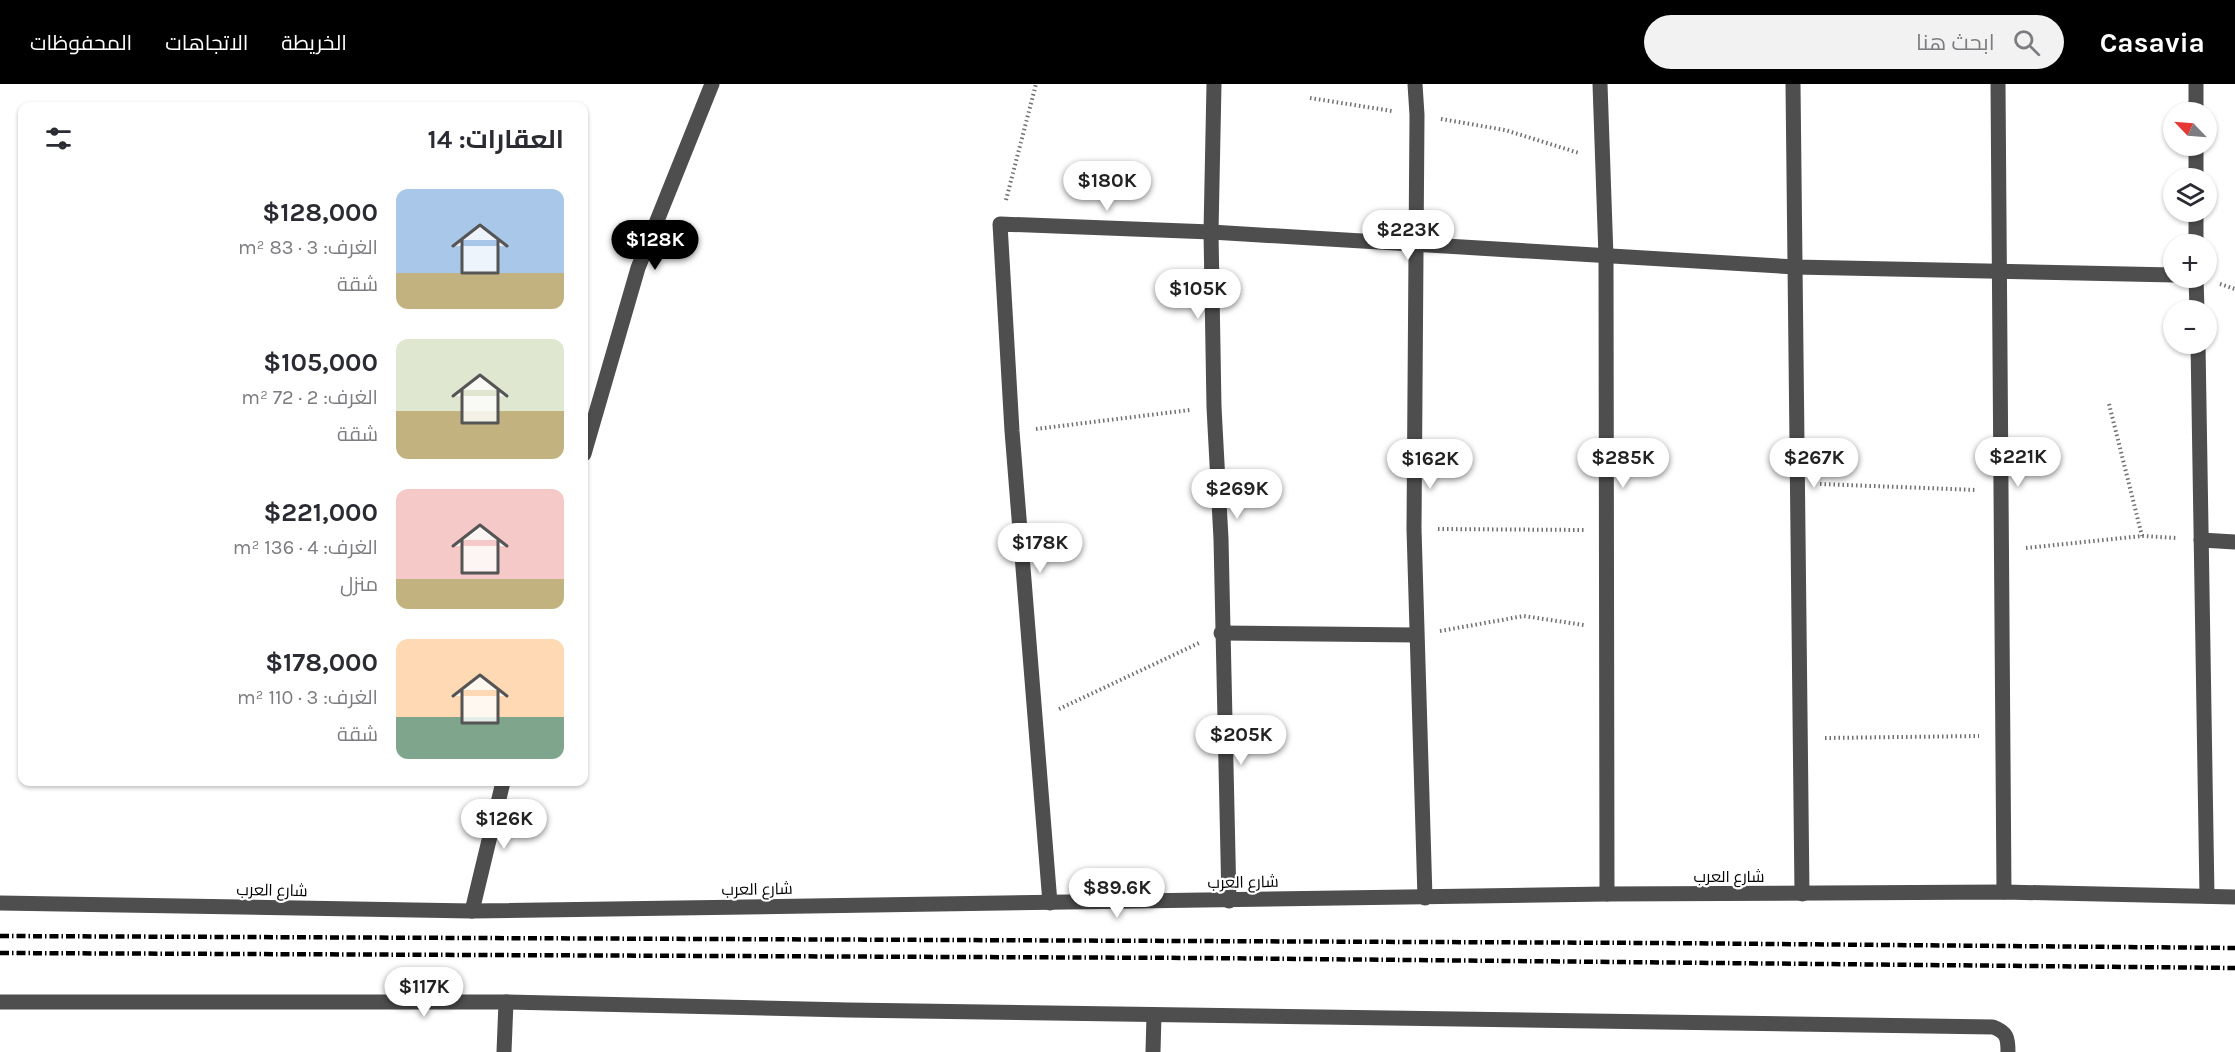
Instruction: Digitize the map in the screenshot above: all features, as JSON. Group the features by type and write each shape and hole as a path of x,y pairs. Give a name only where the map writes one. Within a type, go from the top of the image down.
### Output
{"street":[{"path":"588,440 638,268 712,84"},
{"path":"1214,84 1211,232 1214,407 1221,539 1221,633 1229,900"},
{"path":"1415,84 1418,115 1414,529 1425,898"},
{"path":"1600,84 1606,257 1607,894"},
{"path":"1793,84 1802,894"},
{"path":"1998,84 2004,892"},
{"path":"2196,84 2196,102"},
{"path":"1050,903 1012,431 1000,224 1211,232 1795,267 2001,274 2163,275"},
{"path":"2198,354 2207,896"},
{"path":"2201,540 2235,542"},
{"path":"1221,633 1416,635"},
{"path":"472,911 502,786"},
{"name":"شارع العرب","path":"0,903 472,911 1607,894 2004,892 2235,897"},
{"path":"0,1002 506,1002 1154,1015 1993,1027 2005,1034 2008,1039 2007,1052"},
{"path":"504,1052 506,1002"},
{"path":"1153,1052 1154,1015"}],"path":[{"path":"1000,224 1036,84"},
{"path":"1310,98 1505,130 1602,161"},
{"path":"2109,404 2142,536"},
{"path":"1012,431 1214,407"},
{"path":"1797,483 2002,492"},
{"path":"1414,529 1606,530"},
{"path":"2002,551 2142,536 2201,540"},
{"path":"1416,635 1524,616 1606,628"},
{"path":"1036,720 1221,633"},
{"path":"1800,738 2003,735"}],"railway":[{"path":"0,936 1660,943 2235,948"},
{"path":"0,953 1203,958 2235,968"}]}
